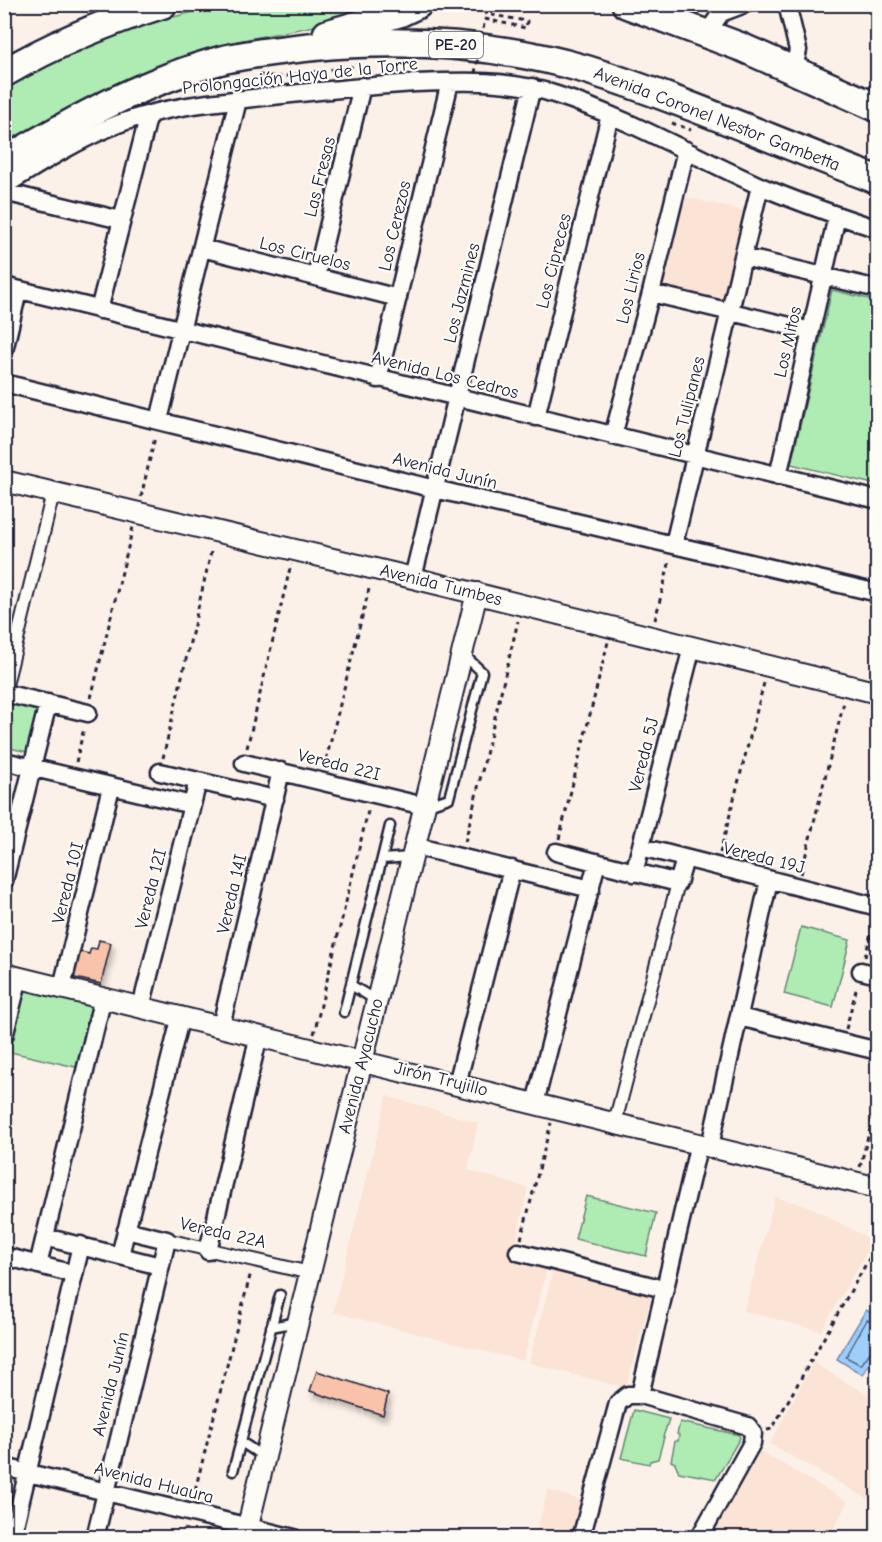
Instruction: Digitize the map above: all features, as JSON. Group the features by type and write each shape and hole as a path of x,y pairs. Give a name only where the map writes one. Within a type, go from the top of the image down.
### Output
{"highway":[{"path":"4,73 83,34 164,4"},
{"path":"258,63 418,4"},
{"path":"626,4 707,33 794,69 878,108"},
{"name":"Avenida Coronel Nestor Gambetta","path":"4,161 95,110 142,88 226,59 258,63 355,43 423,43 465,46 585,69 653,92 878,180"},
{"path":"4,170 31,146"}],"street":[{"path":"707,33 721,13 745,4"},
{"path":"787,4 798,50 794,69"},
{"name":"Prolongación Haya de la Torre","path":"4,186 66,148 119,123 148,114 238,100 362,86 476,80 532,87 558,95 610,115 760,186 837,216 878,229"},
{"name":"Los Cerezos","path":"378,379 450,81"},
{"name":"Las Fresas","path":"316,277 362,86"},
{"name":"Los Jazmines","path":"413,578 532,87"},
{"path":"159,420 238,100"},
{"path":"99,310 148,114"},
{"name":"Los Cipreces","path":"536,417 610,115"},
{"name":"Los Lirios","path":"613,436 686,150"},
{"name":"Los Tulipanes","path":"674,544 760,186"},
{"path":"4,192 122,220"},
{"name":"Los Mitos","path":"778,476 837,216"},
{"name":"Los Ciruelos","path":"202,248 398,298"},
{"path":"743,257 878,289"},
{"path":"4,351 11,289"},
{"name":"Avenida Los Cedros","path":"11,289 878,500"},
{"path":"651,293 811,331"},
{"name":"Avenida Junín","path":"4,383 435,489 878,593"},
{"name":"Avenida Tumbes","path":"4,481 477,593 878,693"},
{"path":"52,493 4,693 88,712"},
{"name":"Avenida Ayacucho","path":"247,1532 477,593"},
{"name":"Vereda 5J","path":"634,873 692,647"},
{"path":"4,881 48,703"},
{"path":"4,761 192,806"},
{"name":"Vereda 22I","path":"244,763 424,806"},
{"name":"Vereda 14I","path":"221,1026 281,771"},
{"path":"160,772 275,799"},
{"name":"Vereda 12I","path":"141,1007 198,781"},
{"name":"Vereda 10I","path":"62,987 111,787"},
{"name":"Vereda 19J","path":"641,847 878,907"},
{"path":"413,852 462,857 591,889"},
{"path":"556,852 678,883"},
{"path":"615,1122 685,859"},
{"path":"535,1103 597,862"},
{"path":"458,1084 512,869"},
{"path":"640,1395 664,1289 739,1017 769,880"},
{"path":"861,971 878,975"},
{"path":"4,1037 12,975"},
{"name":"Jirón Trujillo","path":"12,975 878,1188"},
{"path":"38,1265 103,997"},
{"path":"120,1255 181,1016"},
{"path":"739,1017 878,1052"},
{"path":"208,1251 259,1035"},
{"path":"856,1182 878,1196"},
{"name":"Vereda 22A","path":"126,1230 310,1273"},
{"path":"45,1237 160,1266"},
{"name":"Avenida Junín","path":"95,1538 167,1240"},
{"path":"12,1538 81,1245"},
{"path":"518,1252 664,1289"},
{"path":"4,1257 74,1274"},
{"path":"580,1538 618,1403 628,1395 640,1395 747,1425 753,1433 752,1443 699,1538"},
{"name":"Avenida Huaura","path":"4,1467 190,1512 247,1532 294,1538"}],"lane":[{"path":"344,1012 390,826"},
{"path":"382,859 413,852"},
{"path":"351,985 377,1001"},
{"path":"233,1471 280,1295"},
{"path":"271,1327 298,1322"},
{"path":"241,1442 264,1458"}],"path":[{"path":"475,73 485,19 526,28 527,21 486,14 488,4"},
{"path":"474,58 483,58"},
{"path":"258,63 279,77 361,65"},
{"path":"665,120 698,131"},
{"path":"72,777 159,420"},
{"path":"160,772 215,532"},
{"path":"651,637 674,544"},
{"path":"244,763 294,550"},
{"path":"321,781 375,569"},
{"path":"462,857 518,625"},
{"path":"556,852 612,627"},
{"path":"717,867 769,666"},
{"path":"798,887 848,686"},
{"path":"310,1047 372,793"},
{"path":"856,1182 878,1098"},
{"path":"518,1252 555,1108"},
{"path":"753,1433 772,1429 878,1243"},
{"path":"190,1512 254,1261"}],"shaded area":[{"path":"681,196 748,212 725,301 659,284"},
{"path":"387,1096 478,1123 468,1170 528,1188 513,1254 548,1264 523,1361 333,1312"},
{"path":"775,1197 810,1207 873,1241 821,1331 744,1311"},
{"path":"554,1267 652,1293 626,1388 529,1363"},
{"path":"813,1363 877,1400 877,1504 770,1444"},
{"path":"760,1451 848,1502 828,1537 712,1537"},
{"path":"548,1490 581,1500 571,1537 535,1537"}],"green space":[{"path":"221,5 405,5 350,19 228,43 205,52 5,151 5,83 130,28"},
{"path":"832,290 877,301 877,485 791,464"},
{"path":"5,698 44,708 32,753 5,747"},
{"path":"801,927 850,940 833,1007 784,994"},
{"path":"22,981 98,1001 80,1068 6,1051"},
{"path":"586,1196 656,1213 646,1256 575,1239"},
{"path":"634,1410 669,1419 658,1459 650,1461 649,1464 621,1458"},
{"path":"680,1422 739,1435 740,1438 716,1479 679,1472 675,1463 671,1461 675,1441 678,1441"}],"water":[{"path":"866,1310 877,1317 877,1350 863,1375 837,1359"}],"building":[{"path":"99,940 111,943 101,984 71,977 77,954 81,952 89,954 91,948 97,949"},
{"path":"317,1371 388,1394 383,1415 310,1391"}]}
